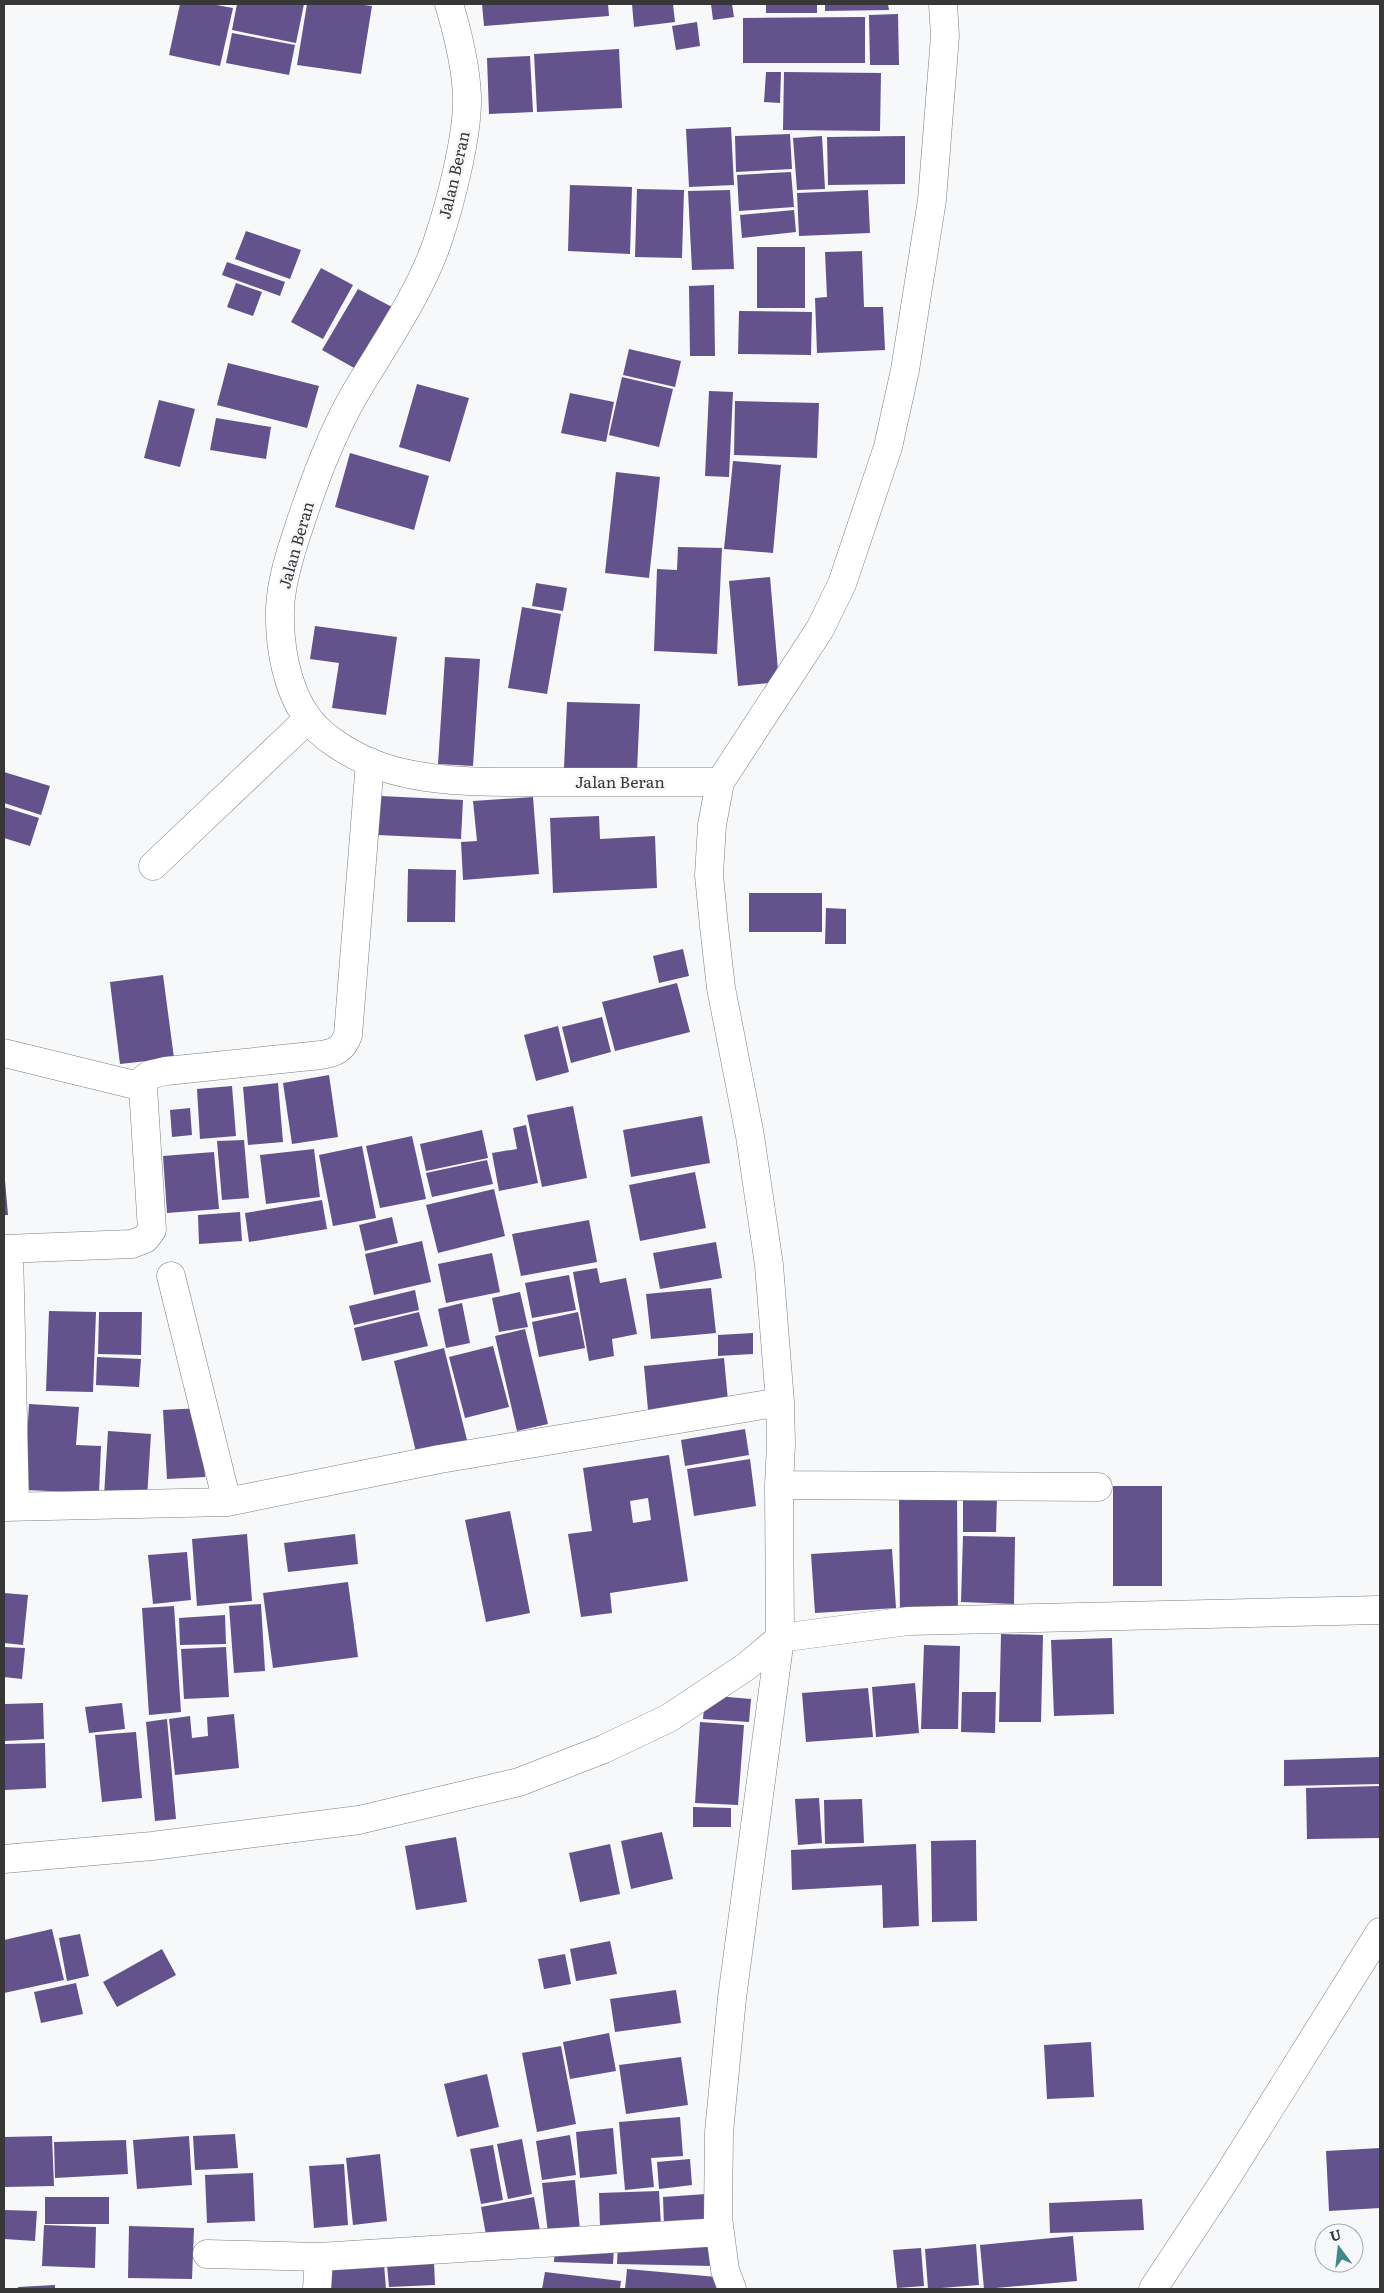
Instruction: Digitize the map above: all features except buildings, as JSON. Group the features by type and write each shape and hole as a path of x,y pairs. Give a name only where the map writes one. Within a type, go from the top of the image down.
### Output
{"street":[{"name":"Jalan Beran","path":"449,4 464,69 468,99 465,129 452,192 436,245 383,349 356,392 325,456 308,500 283,583 280,608 286,664 292,688 308,719 321,733 370,762 432,778 485,782 720,782"},
{"path":"732,2289 725,2270 720,2232 719,2132 732,1998 780,1638 780,1402 768,1255 750,1136 721,988 713,917 710,865 712,825 720,782 820,629 842,584 888,447 905,370 932,200 945,36 943,4"},
{"path":"153,866 308,719"},
{"path":"370,762 348,1035 342,1047 334,1052 321,1055 166,1071 146,1077 143,1087 152,1230 146,1239 132,1244 6,1249 9,1506 227,1502 440,1459 780,1402"},
{"path":"4,1053 143,1087"},
{"path":"171,1276 227,1502"},
{"path":"779,1485 1098,1486"},
{"path":"4,1859 152,1846 359,1820 519,1782 604,1749 669,1718 746,1666 780,1638 908,1620 1380,1610"},
{"path":"1153,2289 1225,2180 1380,1932"},
{"path":"207,2254 319,2257 720,2232"},
{"path":"317,2289 319,2257"}]}
